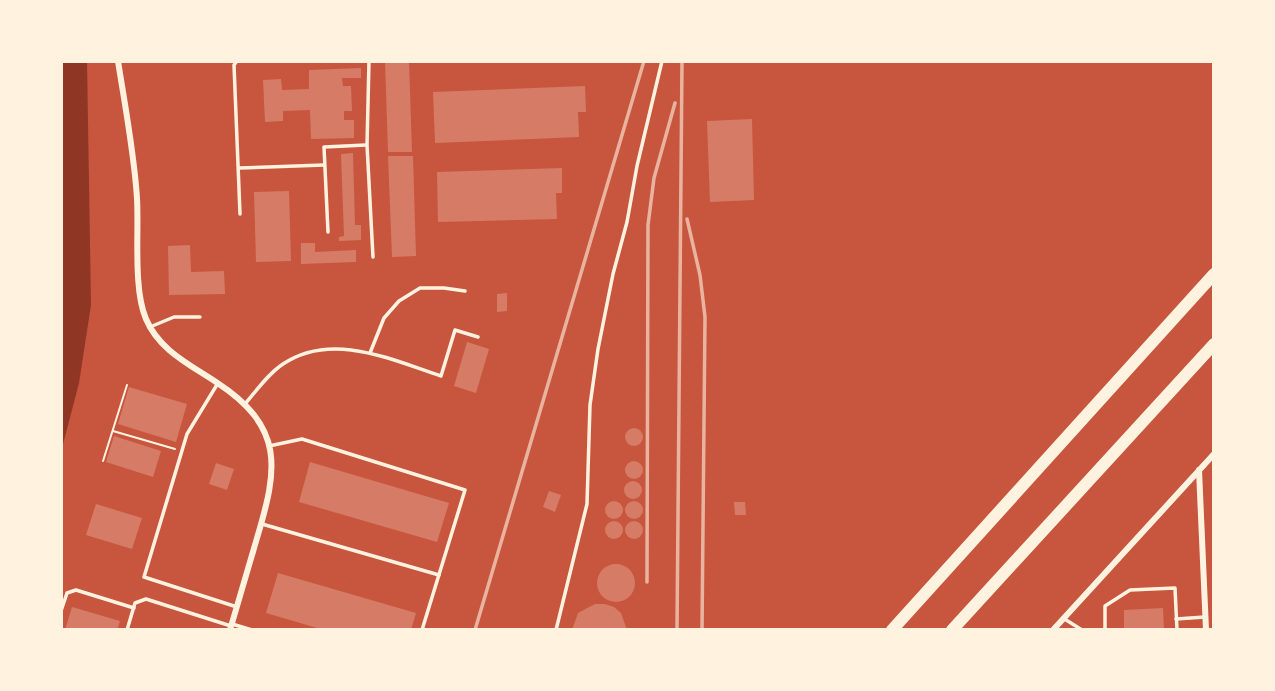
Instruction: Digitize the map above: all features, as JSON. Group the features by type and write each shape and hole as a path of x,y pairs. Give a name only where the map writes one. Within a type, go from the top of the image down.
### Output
{"highway":[{"path":"892,630 1214,274"},
{"path":"952,630 1214,344"}],"street":[{"path":"118,61 136,194 142,304 150,327 163,345 175,355 245,404 260,424 269,446 273,469 272,484 231,626"},
{"path":"1053,630 1214,454"},
{"path":"1199,470 1206,630"}],"lane":[{"path":"237,61 234,65 240,214"},
{"path":"369,61 367,145 373,257"},
{"path":"556,630 587,504 590,405 598,349 662,61"},
{"path":"328,232 324,147 367,145"},
{"path":"239,168 324,164"},
{"path":"370,353 384,318 399,300 419,288 465,291"},
{"path":"150,327 174,317 200,317"},
{"path":"245,404 268,376 283,364 316,351 337,348 370,353 441,376 455,330 478,337"},
{"path":"218,383 187,434 144,577 237,607"},
{"path":"269,446 302,439 465,490 422,630"},
{"path":"262,524 439,575"},
{"path":"1105,630 1105,606 1130,590 1175,588 1177,630"},
{"path":"61,611 67,593 76,590 134,608"},
{"path":"127,630 135,603 146,598 231,626 252,630"},
{"path":"1063,618 1082,630"},
{"path":"1176,618 1205,618"}],"path":[{"path":"103,461 127,385"},
{"path":"112,431 176,449"}],"shaded area":[{"path":"61,61 87,61 91,305 79,383 61,452"}],"building":[{"path":"385,61 409,61 412,152 388,152"},
{"path":"361,68 361,78 342,78 343,86 351,86 352,111 344,111 344,120 354,120 354,138 311,139 310,110 283,111 283,121 265,122 263,80 281,79 282,90 309,89 309,70"},
{"path":"585,86 586,112 578,112 579,137 435,143 433,92"},
{"path":"752,119 754,200 710,202 707,121"},
{"path":"353,153 355,225 361,225 361,240 339,241 339,237 344,236 341,154"},
{"path":"388,156 413,156 416,256 392,257"},
{"path":"562,168 562,193 556,193 557,219 438,222 437,172"},
{"path":"289,191 291,261 256,262 254,192"},
{"path":"301,243 315,243 315,252 356,250 356,262 301,264"},
{"path":"190,245 191,272 224,271 225,294 169,295 168,246"},
{"path":"507,293 507,311 497,312 497,294"},
{"path":"467,342 489,349 476,393 454,386"},
{"path":"129,387 187,404 176,442 118,424"},
{"path":"634,428 640,431 643,437 640,443 634,446 628,443 625,437 628,431"},
{"path":"114,436 161,451 153,477 106,462"},
{"path":"634,461 640,464 643,470 640,476 634,479 628,476 625,470 628,464"},
{"path":"310,462 449,503 437,542 299,502"},
{"path":"216,463 234,469 227,490 209,484"},
{"path":"633,481 639,484 642,490 639,496 633,499 627,496 624,490 627,484"},
{"path":"549,491 561,495 555,512 543,507"},
{"path":"614,501 620,504 623,510 620,516 614,519 608,516 605,510 608,504"},
{"path":"634,501 640,504 643,510 640,516 634,519 628,516 625,510 628,504"},
{"path":"734,502 745,502 746,515 735,515"},
{"path":"96,504 142,518 132,549 86,535"},
{"path":"614,521 620,524 623,530 620,536 614,539 608,536 605,530 608,524"},
{"path":"634,521 640,524 643,530 640,536 634,539 628,536 625,530 628,524"},
{"path":"616,564 629,570 635,583 629,596 616,602 603,596 597,583 603,570"},
{"path":"278,573 416,613 411,630 324,630 266,613"},
{"path":"595,604 614,607 621,613 627,630 572,630 578,613"},
{"path":"72,607 120,621 117,630 65,630"},
{"path":"1163,608 1164,630 1124,630 1124,610"}],"railway":[{"path":"475,630 644,61"},
{"path":"677,630 682,61"},
{"path":"647,582 648,225 654,178 675,103"},
{"path":"687,219 700,275 705,317 702,630"}]}
